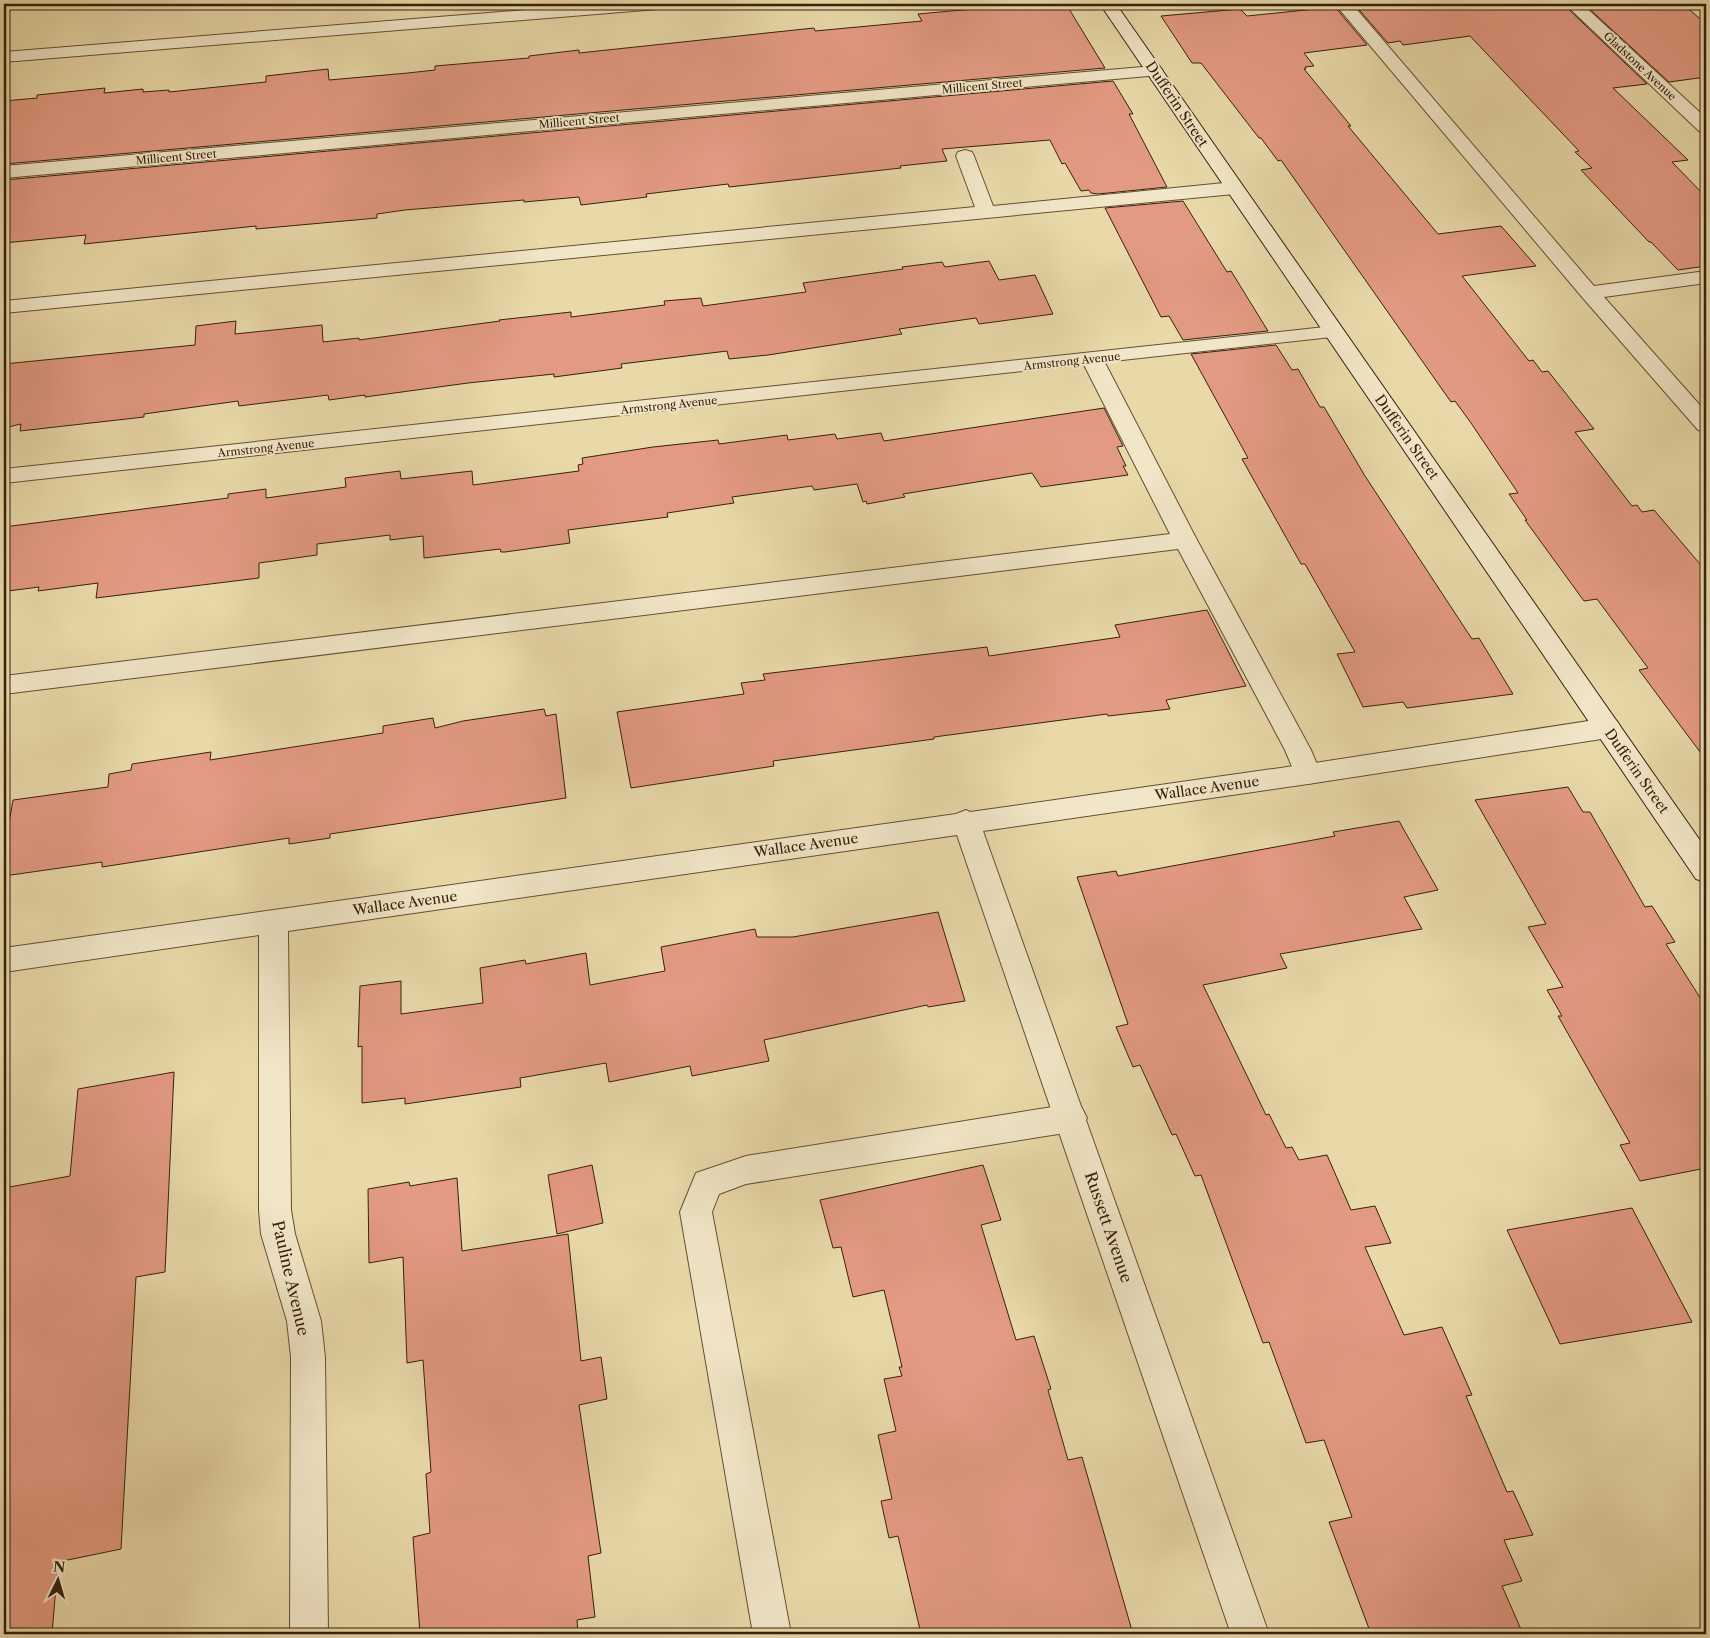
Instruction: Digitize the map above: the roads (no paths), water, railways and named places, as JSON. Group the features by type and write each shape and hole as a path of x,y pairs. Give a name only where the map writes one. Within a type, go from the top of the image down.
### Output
{"street":[{"path":"4,58 658,4"},
{"name":"Dufferin Street","path":"1108,4 1706,871"},
{"path":"1344,4 1590,293 1706,425"},
{"name":"Gladstone Avenue","path":"1573,4 1706,128"},
{"name":"Millicent Street","path":"4,172 1154,71"},
{"path":"965,156 986,212"},
{"path":"4,308 1234,188"},
{"path":"1590,293 1706,277"},
{"name":"Armstrong Avenue","path":"4,476 1334,332"},
{"path":"1092,359 1185,540 1298,750 1308,774"},
{"path":"4,685 1185,540"},
{"name":"Wallace Avenue","path":"4,960 966,821 1308,774 1608,728"},
{"name":"Russett Avenue","path":"966,821 1250,1634"},
{"name":"Pauline Avenue","path":"273,922 275,1210 278,1234 304,1321 308,1357 309,1634"},
{"path":"772,1634 696,1212 707,1183 746,1170 1071,1118"}]}
